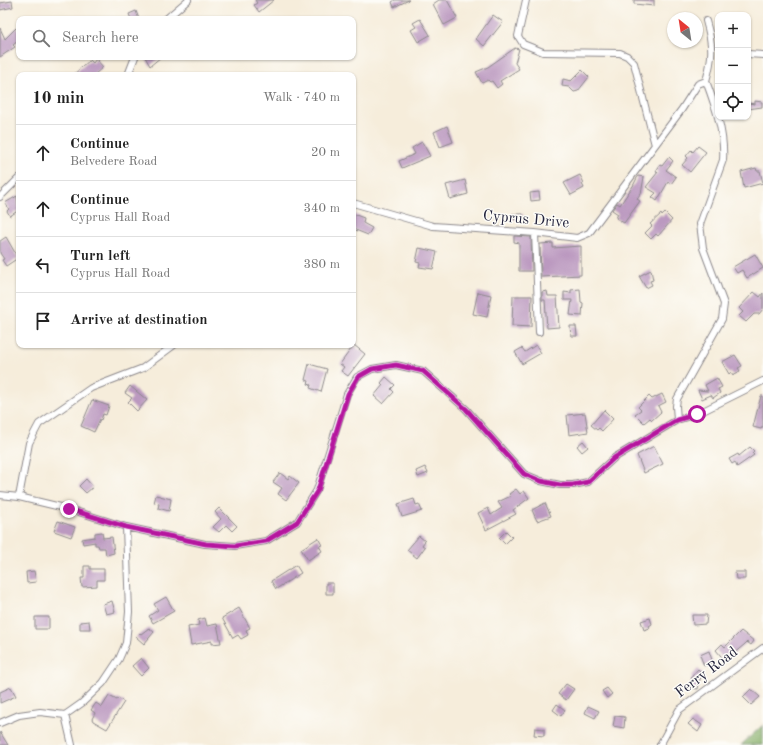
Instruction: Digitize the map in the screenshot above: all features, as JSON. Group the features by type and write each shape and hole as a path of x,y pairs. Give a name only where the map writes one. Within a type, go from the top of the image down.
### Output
{"street":[{"path":"169,16 188,0"},
{"path":"526,0 518,36 523,44 543,52 620,53 627,56 634,64 655,145"},
{"path":"677,420 677,399 722,319 724,311 724,304 700,237 700,224 723,160 724,153 720,125 706,81 710,67 712,44 706,21"},
{"path":"751,54 763,55"},
{"path":"129,72 134,60"},
{"path":"710,67 715,64"},
{"name":"Cyprus Drive","path":"356,204 434,226 535,233 577,238 589,233 682,109 698,84 706,81"},
{"path":"0,197 16,181"},
{"path":"535,233 539,332"},
{"path":"19,497 29,443 39,424 91,388 143,368 170,348"},
{"path":"0,495 19,497 69,509 126,527 206,544 235,546 266,541 297,522 318,490 348,394 358,377 372,369 396,365 423,371 466,409 524,474 541,481 560,485 573,485 588,482 614,458 677,420 697,414 763,380"},
{"path":"0,723 19,715 40,712 65,715 82,703 103,683 119,659 126,643 129,612 126,527"},
{"name":"Ferry Road","path":"660,745 679,710 763,648"},
{"path":"65,715 72,745"}],"green space":[{"path":"763,725 763,745 741,745"}],"building":[{"path":"255,0 274,0 259,12 254,5 257,3"},
{"path":"395,0 409,0 394,7 392,2"},
{"path":"439,0 447,0 457,18 444,25 433,4"},
{"path":"634,0 654,0 654,6 634,4"},
{"path":"12,1 13,7 0,10 0,3"},
{"path":"136,11 138,16 130,16 129,14"},
{"path":"493,15 503,22 484,46 476,39"},
{"path":"420,19 430,35 418,42 411,30 416,27 413,23"},
{"path":"0,28 5,39 16,28 16,42 13,45 15,47 0,57"},
{"path":"515,48 519,49 515,63 519,69 500,81 502,84 497,88 492,81 490,82 488,80 482,83 476,72 488,67"},
{"path":"90,60 93,63 97,60 103,67 97,72 76,72"},
{"path":"147,60 157,60 150,66"},
{"path":"582,70 589,77 578,91 574,92 569,87 562,86 563,79 571,81"},
{"path":"755,101 762,102 762,107 751,109 751,103 755,104"},
{"path":"447,126 453,142 440,147 434,132"},
{"path":"422,142 430,156 402,168 399,161 415,154 412,148"},
{"path":"698,146 706,152 690,172 682,165 688,158 686,156 691,150 693,152"},
{"path":"669,157 673,161 666,170 676,177 671,184 668,182 657,201 652,197 656,193 646,187 658,172 656,171 660,165 662,166"},
{"path":"756,168 757,171 760,171 763,183 744,188 741,172"},
{"path":"580,175 584,183 582,184 584,188 571,195 564,183"},
{"path":"638,176 644,177 641,194 637,199 640,201 624,223 616,218 618,214 612,210 617,203 620,205"},
{"path":"465,180 468,194 450,199 446,185"},
{"path":"539,192 540,200 531,201 530,193"},
{"path":"16,197 16,212 10,216 7,211 9,209 5,203"},
{"path":"665,213 672,220 658,236 656,234 651,239 645,233 652,226 650,224 661,214 662,216"},
{"path":"512,214 523,214 523,220 511,219"},
{"path":"356,215 364,218 363,223 372,228 368,235 356,230"},
{"path":"514,236 531,237 532,271 519,271 519,243 514,242"},
{"path":"6,237 16,254 16,259 6,266 0,253 0,241"},
{"path":"553,243 553,248 581,246 581,275 541,277 540,244"},
{"path":"419,248 437,252 433,269 419,267 420,263 416,262"},
{"path":"755,254 763,268 747,278 742,270 737,273 733,267"},
{"path":"651,270 653,280 650,281 652,285 646,288 639,276"},
{"path":"580,289 581,302 583,303 582,316 570,315 572,300 564,300 564,292 571,293 571,290"},
{"path":"547,291 548,296 557,296 559,327 547,328 545,300 542,300 542,292"},
{"path":"478,292 491,295 487,317 473,314"},
{"path":"754,292 760,297 763,293 763,309 759,314 754,314 746,322 739,316 743,312 739,308"},
{"path":"513,296 532,296 531,327 512,326"},
{"path":"570,326 576,326 577,336 571,336"},
{"path":"536,345 541,353 522,364 515,352 522,348 525,352"},
{"path":"356,347 365,354 348,376 341,371 344,367 340,364 352,348 356,348"},
{"path":"735,355 742,366 738,368 740,371 733,375 731,372 729,374 722,362"},
{"path":"309,364 327,369 321,392 310,388 311,385 308,384 309,381 305,380"},
{"path":"386,377 395,385 391,389 394,392 383,404 374,396 383,385 381,383"},
{"path":"717,378 722,387 718,389 720,393 713,398 711,395 702,399 698,390 708,391 705,385"},
{"path":"130,386 147,400 137,411 128,402 132,398 125,393"},
{"path":"662,394 666,402 658,406 661,412 652,420 650,418 644,423 635,414 641,410 638,407 649,396 652,399"},
{"path":"761,396 763,396 763,426 761,429 753,427"},
{"path":"92,400 109,406 106,415 103,414 94,432 81,426"},
{"path":"604,410 613,419 602,431 599,428 597,430 591,425"},
{"path":"585,413 588,432 569,435 567,415"},
{"path":"583,441 588,447 582,452 577,446"},
{"path":"654,446 663,464 644,473 637,455"},
{"path":"750,447 754,451 752,453 754,455 737,467 735,462 732,464 729,459 738,454 739,456"},
{"path":"425,467 428,473 418,477 416,471"},
{"path":"280,473 288,479 290,476 299,483 286,500 278,494 282,488 273,482"},
{"path":"86,479 93,487 86,493 79,486"},
{"path":"516,489 520,494 524,491 529,498 513,510 516,514 486,530 478,513 488,508 491,515 502,508 498,502 511,496 509,494"},
{"path":"156,495 171,499 169,511 158,508 159,504 154,503"},
{"path":"414,499 416,505 419,504 422,511 402,517 398,504"},
{"path":"545,503 551,516 537,521 532,510"},
{"path":"219,508 237,526 232,531 226,525 219,532 213,527 221,519 215,512"},
{"path":"58,521 75,527 71,537 54,531"},
{"path":"506,531 512,537 505,544 499,538"},
{"path":"102,532 103,538 112,537 114,553 106,555 105,548 99,548 98,545 95,545 95,542 83,544 82,539 95,537 95,533"},
{"path":"419,536 425,541 422,545 425,547 417,558 407,550"},
{"path":"318,538 322,545 319,546 322,551 308,560 301,549"},
{"path":"296,565 301,573 276,589 271,581"},
{"path":"84,566 90,566 90,569 104,569 104,580 97,580 97,586 82,587 81,578 84,578"},
{"path":"34,571 36,582 27,583 26,572"},
{"path":"735,572 745,572 745,579 736,579"},
{"path":"326,583 333,583 333,594 326,594"},
{"path":"166,597 174,611 153,623 149,616 158,610 154,604"},
{"path":"112,601 115,612 106,614 103,604"},
{"path":"239,608 250,628 246,630 248,635 241,639 238,635 233,638 222,618"},
{"path":"692,615 707,615 706,624 693,625"},
{"path":"35,617 49,617 49,629 35,629"},
{"path":"205,618 207,626 217,624 221,643 212,644 212,641 191,645 188,627 199,625 198,620"},
{"path":"650,618 652,624 649,626 650,628 644,630 641,621"},
{"path":"89,621 90,629 80,629 80,622"},
{"path":"149,628 154,632 144,644 136,637"},
{"path":"741,631 754,641 751,645 747,642 725,661 716,650 722,644 725,647"},
{"path":"709,651 713,663 704,666 700,655"},
{"path":"141,658 149,668 141,676 132,666"},
{"path":"698,669 704,675 700,679 698,689 690,688 692,676"},
{"path":"566,684 574,689 566,700 558,694"},
{"path":"11,687 16,696 0,703 0,692"},
{"path":"607,688 612,694 607,698 602,691"},
{"path":"751,689 760,697 751,705 743,697"},
{"path":"109,696 117,700 118,698 124,702 107,729 93,721 92,719 95,713 91,710 96,703 102,707"},
{"path":"557,704 565,710 561,716 553,710"},
{"path":"588,706 599,711 595,718 585,713"},
{"path":"615,716 625,717 624,728 613,726"},
{"path":"693,719 702,725 698,732 688,724"},
{"path":"535,728 544,729 544,736 534,735"},
{"path":"0,732 8,745 0,745"}],"route":[{"path":"69,509 126,527 206,544 235,546 266,541 297,522 318,490 348,394 358,377 372,369 396,365 423,371 466,409 524,474 541,481 560,485 573,485 588,482 614,458 677,420 697,414"}]}
